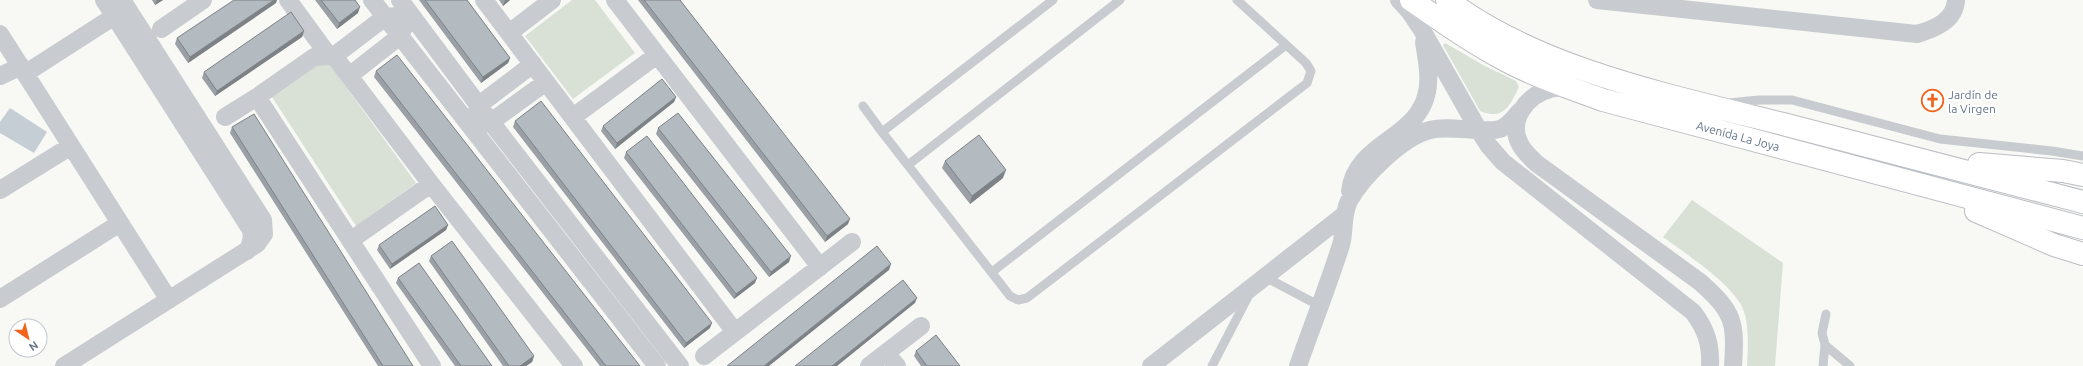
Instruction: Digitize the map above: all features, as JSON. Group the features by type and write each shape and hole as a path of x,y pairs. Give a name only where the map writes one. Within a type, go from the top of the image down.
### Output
{"main road":[{"name":"Avenida La Joya","path":"1411,0 1464,37 1497,56 1568,88 1603,100 2083,228"},
{"name":"Avenida La Joya","path":"1447,0 1491,28 1552,57 1602,76 1693,102 2083,202"},
{"path":"1919,159 2063,171 2083,175"},
{"path":"1911,182 2054,245 2083,254"}],"street":[{"path":"64,366 247,251 251,244 253,235 121,8 104,0"},
{"path":"161,29 203,0"},
{"path":"288,0 349,76 573,365"},
{"path":"372,0 657,366"},
{"path":"484,0 735,332"},
{"path":"509,33 552,0"},
{"path":"615,0 820,267"},
{"path":"1399,0 1410,12 1422,30 1489,146 1503,162 1666,289 1693,312 1703,324 1710,347 1710,366"},
{"path":"1597,0 1918,34 1936,28 1949,18 1956,0"},
{"path":"349,76 400,36 405,7"},
{"path":"226,117 314,57 332,56 385,18 405,7"},
{"path":"405,7 478,105 680,366"},
{"path":"0,76 23,70 121,8"},
{"path":"1298,366 1342,240 1351,185 1360,164 1371,152 1418,114 1424,101 1428,85 1428,67 1422,30"},
{"path":"0,34 168,300"},
{"path":"573,117 657,55"},
{"path":"471,126 478,105 533,64"},
{"path":"471,126 492,122 546,82"},
{"path":"1151,366 1260,281 1347,208 1378,164 1416,135 1433,129 1478,129 1490,131 1504,128 1534,96 1542,91 1551,88 1568,88"},
{"path":"257,97 432,366"},
{"path":"1519,112 1515,127 1519,143 1536,163 1709,289 1729,312 1734,332 1733,366"},
{"path":"0,190 71,146"},
{"path":"351,240 432,184"},
{"path":"0,299 120,223"},
{"path":"704,356 852,242"},
{"path":"1666,289 1680,267"},
{"path":"869,366 891,359 920,326"}],"lane":[{"path":"882,132 1053,0"},
{"path":"908,165 1120,0"},
{"path":"863,106 1010,296 1018,300 1027,298 1303,86 1309,78 1311,71 1306,63 1240,1"},
{"path":"992,272 1286,45"},
{"path":"1693,102 1730,103 1759,100 1792,100 1940,139 2052,151 2083,156"},
{"path":"1212,366 1260,281 1320,306"},
{"path":"1823,366 1824,345 1822,333 1826,314"},
{"path":"1824,345 1850,366"}],"shaded area":[{"path":"572,0 595,0 635,53 573,99 525,36"},
{"path":"1445,43 1485,66 1516,81 1519,87 1505,110 1501,113 1495,114 1488,114 1480,111 1443,45"},
{"path":"319,64 330,65 416,183 356,226 272,97"},
{"path":"10,108 47,132 34,153 0,133 0,122"},
{"path":"1692,200 1783,263 1775,366 1747,366 1747,325 1740,303 1725,285 1715,276 1663,237"}],"building":[{"path":"234,0 274,0 190,57 177,38"},
{"path":"321,0 355,0 360,7 339,23"},
{"path":"425,0 467,0 510,58 483,77"},
{"path":"644,0 680,0 850,219 827,236"},
{"path":"291,12 304,31 217,91 204,72"},
{"path":"397,55 640,366 606,366 376,71"},
{"path":"662,79 676,97 617,143 603,126"},
{"path":"541,101 712,323 686,343 515,121"},
{"path":"678,113 791,256 771,272 658,128"},
{"path":"254,114 413,366 383,366 232,127"},
{"path":"979,135 1006,170 972,196 945,161"},
{"path":"647,136 757,278 736,294 626,152"},
{"path":"435,206 448,225 392,264 379,245"},
{"path":"452,241 534,356 520,366 509,366 431,256"},
{"path":"877,246 891,264 764,366 727,366"},
{"path":"419,263 492,366 461,366 398,278"},
{"path":"903,280 917,298 832,366 795,366"},
{"path":"936,335 960,366 927,366 916,351"}],"place":[{"name":"Jardín de la Virgen","path":"1933,101"}]}
